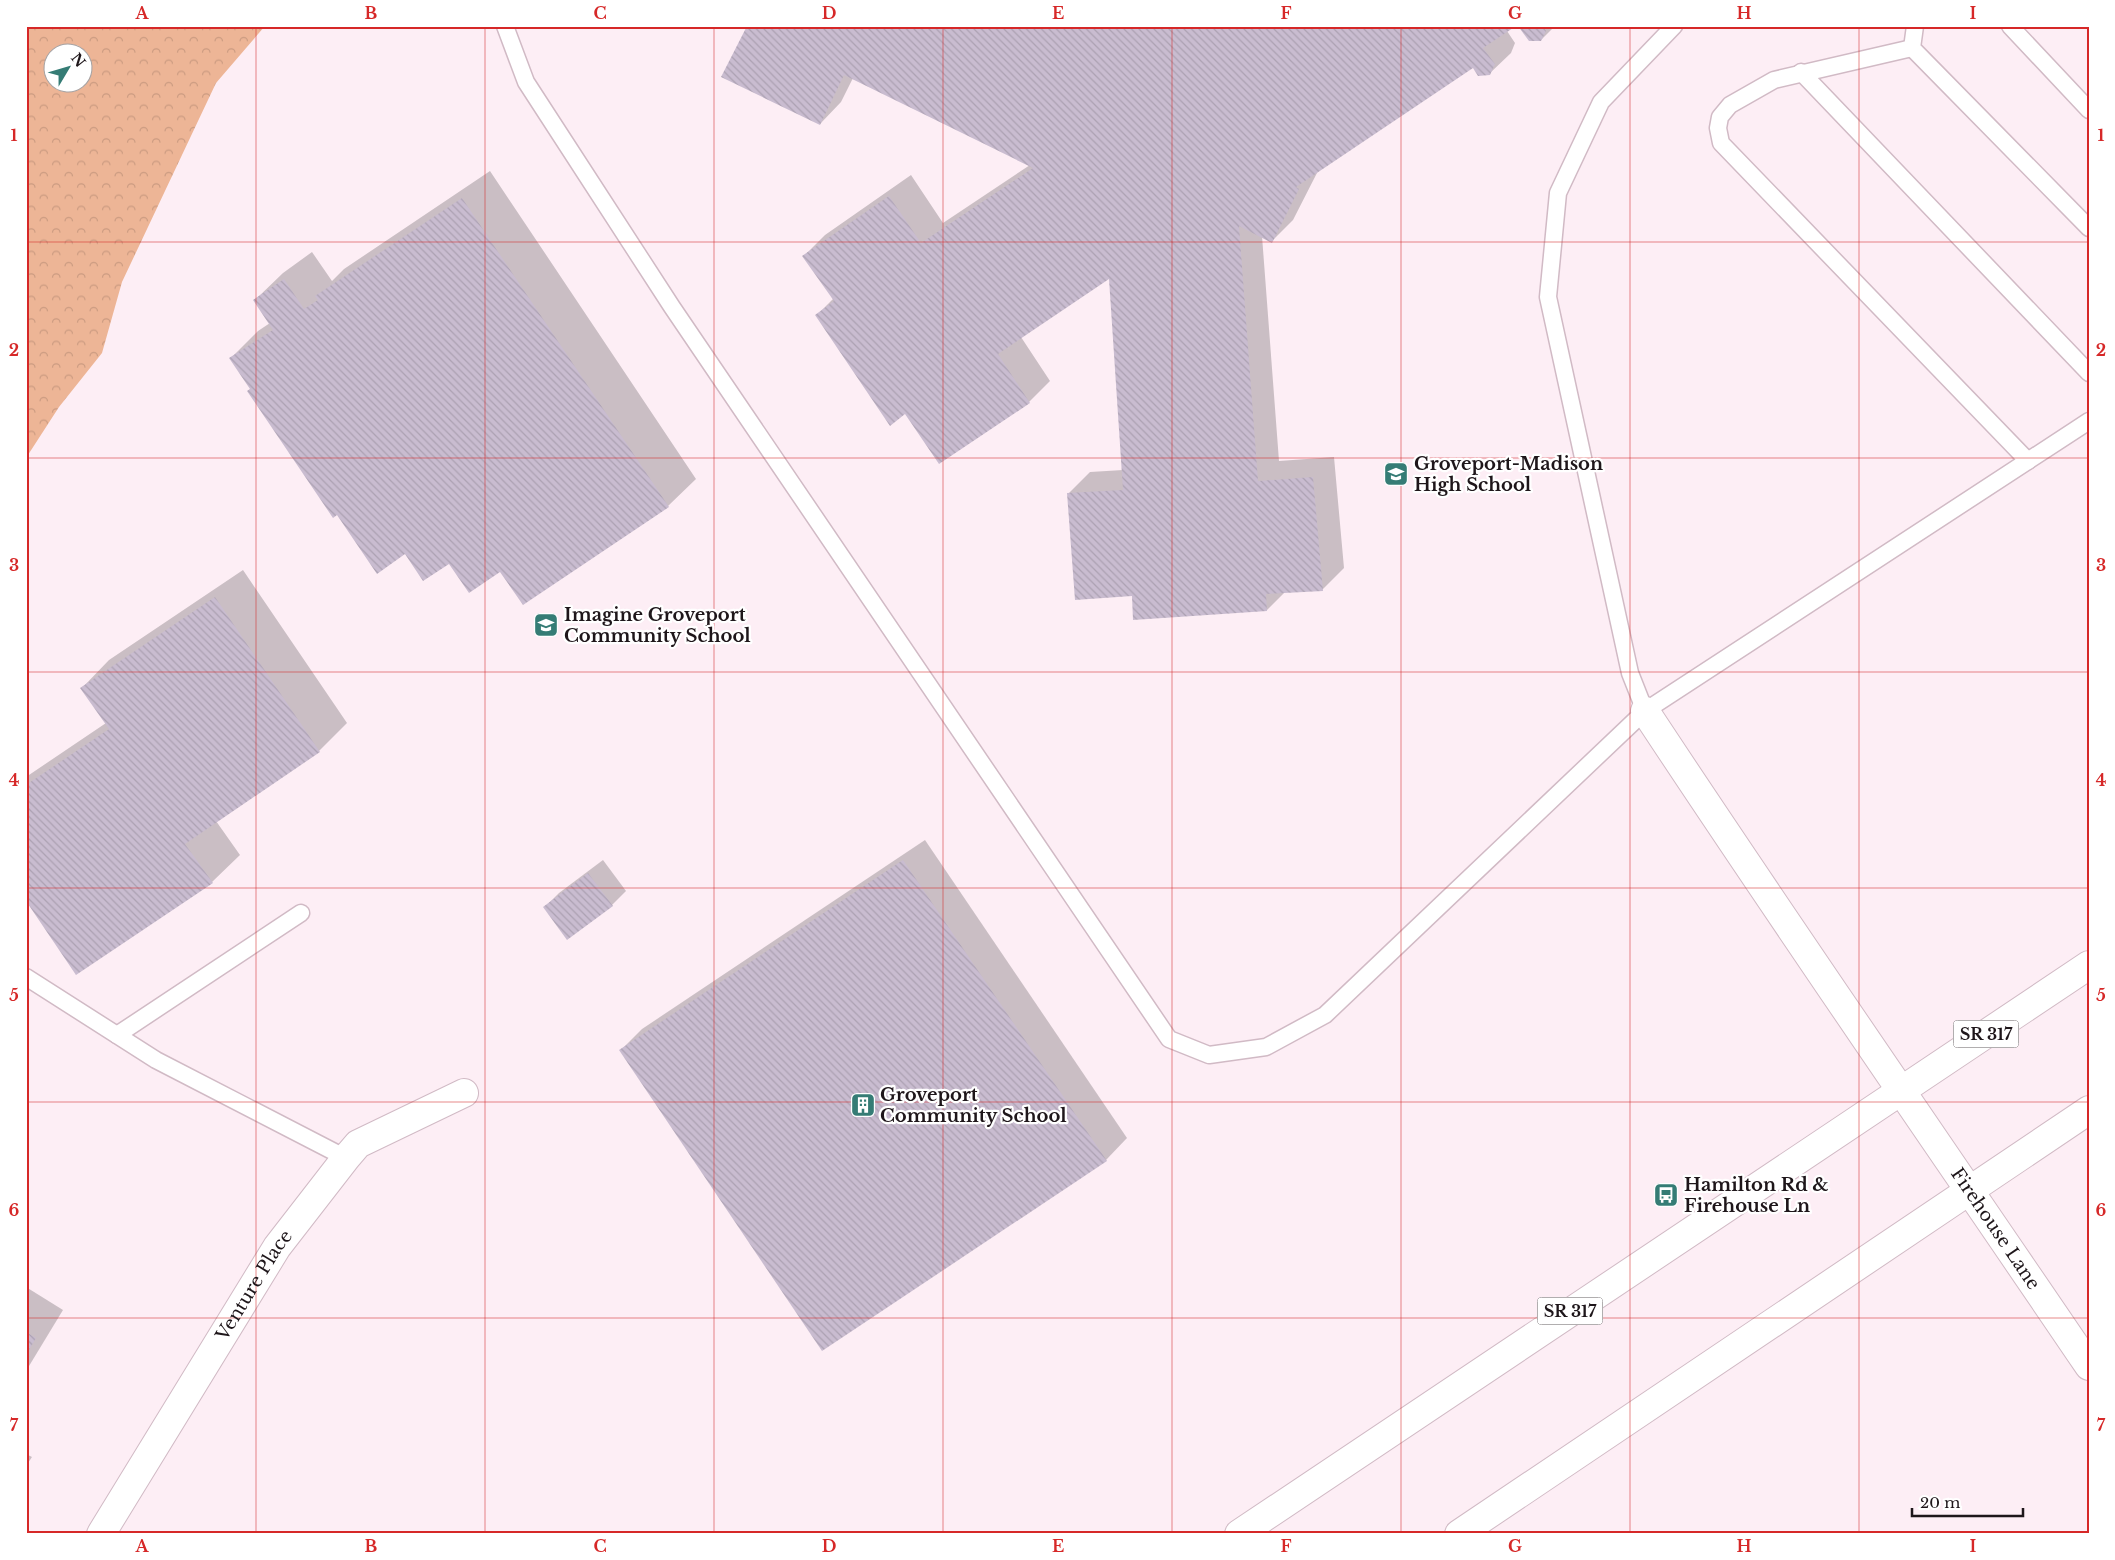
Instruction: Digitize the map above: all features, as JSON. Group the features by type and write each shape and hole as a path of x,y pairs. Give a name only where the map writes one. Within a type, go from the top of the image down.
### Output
{"main road":[{"name":"Firehouse Lane","path":"1645,711 1772,903 1902,1090 2089,1366"},
{"name":"SR 317","path":"1239,1534 2089,965"},
{"name":"Venture Place","path":"100,1534 277,1247 346,1158 358,1144 464,1093"},
{"path":"1459,1534 2089,1110"}],"lane":[{"path":"505,26 526,82 672,306 1169,1039 1209,1055 1266,1047 1324,1015 1645,711 2089,421"},
{"path":"1645,711 1630,673 1548,297 1558,193 1600,102 1674,26"},
{"path":"1914,26 1912,48 2089,228"},
{"path":"2010,26 2089,110"},
{"path":"1912,48 1801,72 1774,80 1730,105 1720,117 1718,128 1721,142 2028,461"},
{"path":"1801,72 2089,373"},
{"path":"116,1035 301,913"},
{"path":"26,978 156,1060 346,1158"}],"green space":[{"path":"26,26 265,26 216,83 122,282 102,353 59,407 26,458"}],"building":[{"path":"747,26 1516,26 1483,48 1495,64 1490,75 1478,76 1473,68 1296,187 1299,189 1272,243 1239,226 1258,481 1313,477 1323,591 1266,594 1267,611 1133,620 1132,596 1075,600 1067,493 1123,490 1109,279 998,354 1030,403 939,464 905,414 890,426 815,315 834,301 802,256 889,196 921,243 1033,168 844,75 820,125 721,77"},
{"path":"1518,26 1542,26 1546,31 1541,41 1529,41"},
{"path":"462,198 669,507 523,605 500,572 469,593 449,564 423,581 405,554 377,574 337,515 333,518 247,391 250,389 229,358 273,330 253,300 284,279 304,309 318,300 315,296"},
{"path":"215,597 320,752 185,844 213,883 76,975 26,901 26,785 109,729 80,688"},
{"name":"Groveport Community School","path":"903,860 1107,1161 822,1351 619,1050"},
{"path":"588,873 613,906 567,940 543,907"},
{"path":"26,1332 36,1338 26,1355"}],"place":[{"name":"Groveport-Madison High School","path":"1396,474"},
{"name":"Imagine Groveport Community School","path":"546,625"},
{"name":"Groveport Community School","path":"863,1105"},
{"name":"Hamilton Rd & Firehouse Ln","path":"1666,1195"}]}
